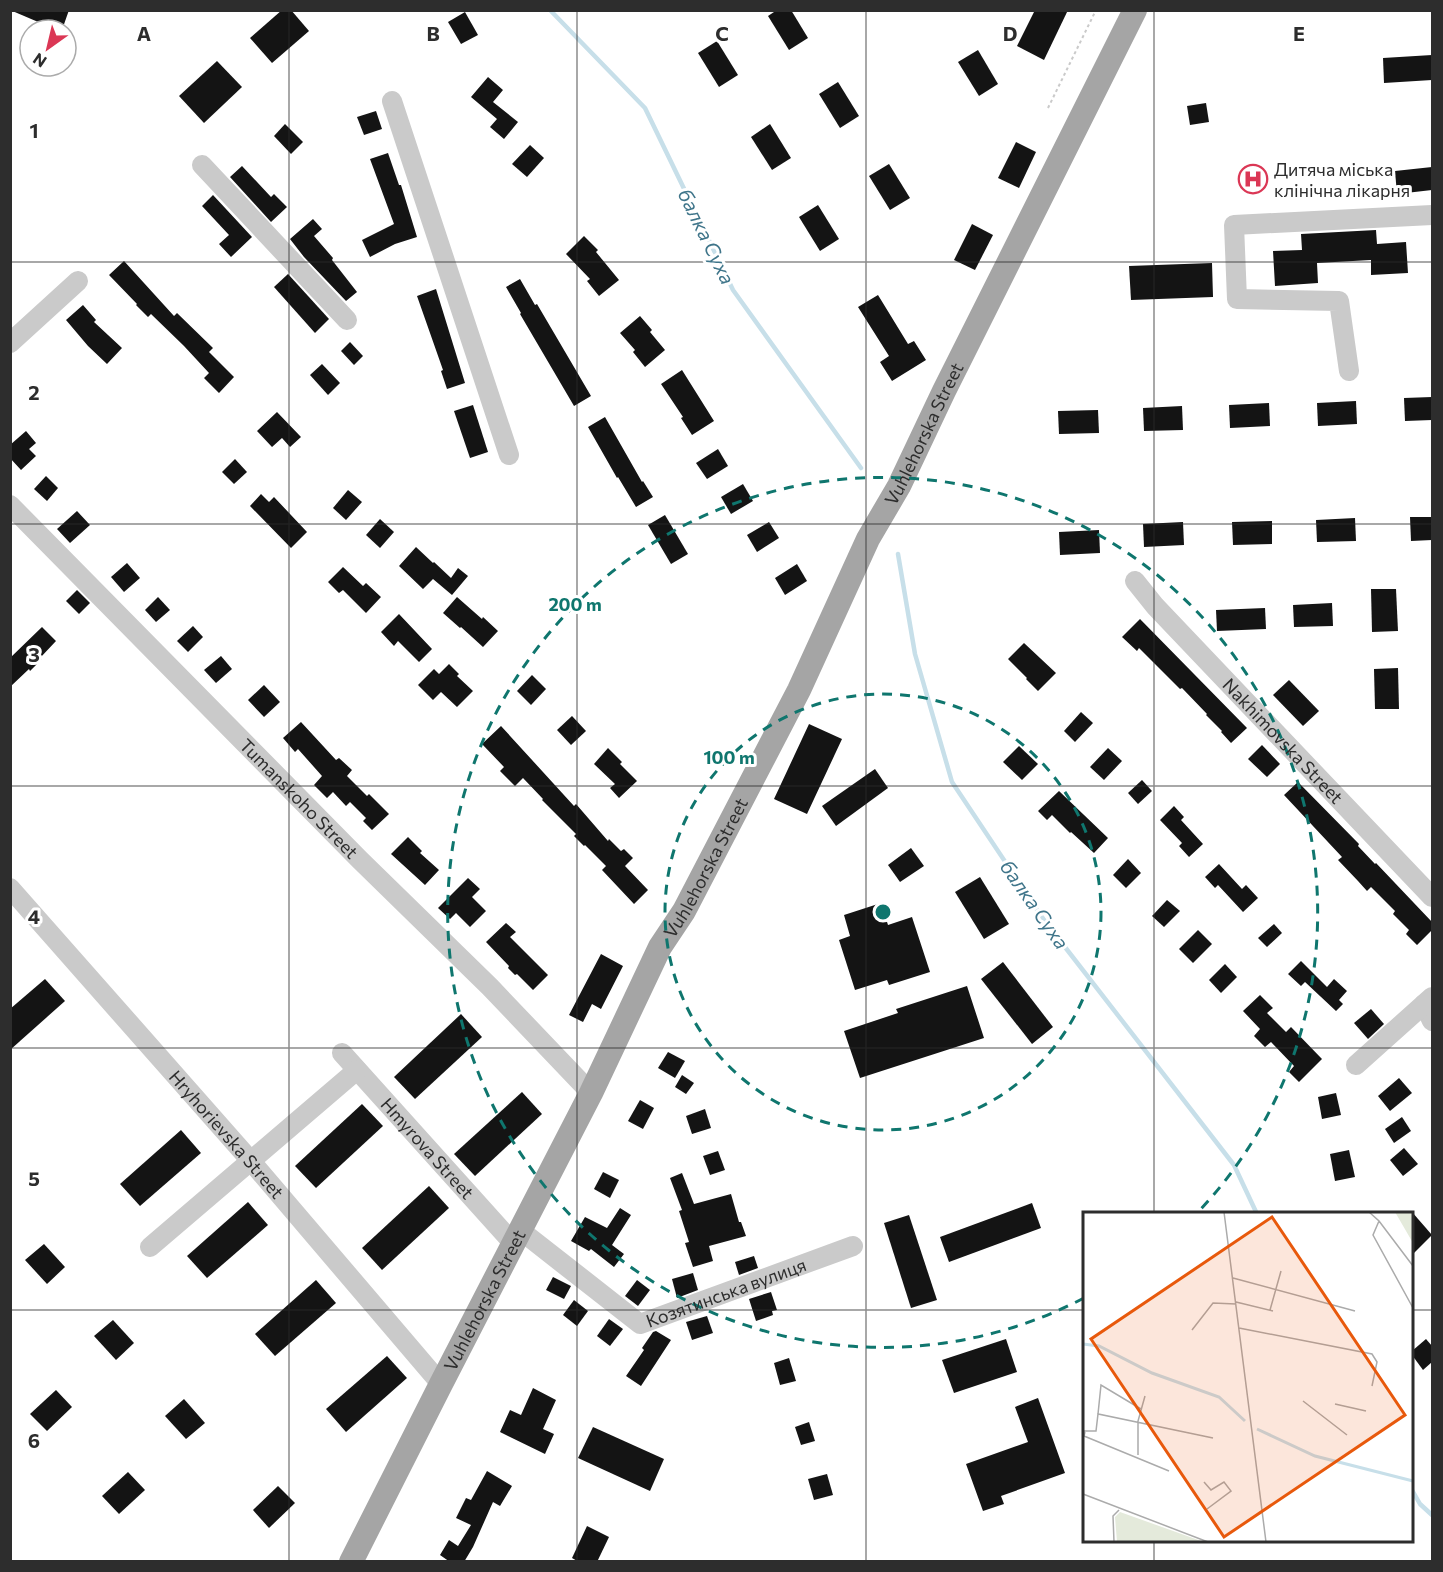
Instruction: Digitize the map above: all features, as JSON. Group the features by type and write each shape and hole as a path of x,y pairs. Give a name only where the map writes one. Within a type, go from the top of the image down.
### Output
{"main road":[{"name":"Vuhlehorska Street","path":"351,1562 591,1093 660,947 684,911 793,700 868,539 898,486 1135,10"}],"street":[{"path":"393,102 509,455"},
{"path":"202,165 347,320"},
{"path":"1349,370 1339,301 1237,299 1234,225 1432,215"},
{"path":"10,343 78,281"},
{"name":"Tumanskoho Street","path":"10,505 360,860 490,987 591,1093"},
{"name":"Nakhimovska Street","path":"1135,581 1155,606 1432,897"},
{"name":"Hryhorievska Street","path":"10,888 250,1160 441,1384"},
{"path":"1356,1065 1430,1007"},
{"name":"Hmyrova Street","path":"342,1053 517,1237"},
{"path":"150,1247 357,1070"},
{"name":"Козятинська вулиця","path":"517,1237 640,1324 854,1246"}],"path":[{"path":"1048,108 1096,10"}],"building":[{"path":"10,10 69,10 66,18 29,18"},
{"path":"282,10 291,10 309,31 272,63 250,38"},
{"path":"777,10 791,10 808,38 789,50 768,16"},
{"path":"1035,10 1068,10 1044,60 1017,46"},
{"path":"465,12 478,35 461,44 448,22"},
{"path":"717,41 738,75 719,87 698,53"},
{"path":"978,50 998,84 979,96 958,62"},
{"path":"1432,55 1432,80 1384,83 1383,58"},
{"path":"217,61 242,87 204,123 179,96"},
{"path":"488,77 503,90 493,102 518,122 504,139 490,127 497,119 471,97"},
{"path":"838,82 859,116 840,128 819,94"},
{"path":"1206,103 1209,122 1190,125 1187,106"},
{"path":"376,111 382,129 364,135 357,117"},
{"path":"285,124 303,142 291,154 274,136"},
{"path":"770,124 791,158 772,170 751,137"},
{"path":"1016,142 1036,152 1019,188 998,178"},
{"path":"530,145 544,158 527,177 512,164"},
{"path":"388,153 399,185 401,185 417,237 395,244 370,257 362,240 394,224 370,159"},
{"path":"889,164 910,198 890,210 869,176"},
{"path":"242,166 271,197 274,194 287,207 271,222 230,177"},
{"path":"1432,167 1432,190 1397,194 1395,171"},
{"path":"213,195 252,237 231,257 219,244 229,235 202,206"},
{"path":"818,205 839,239 820,251 799,217"},
{"path":"313,219 322,229 314,236 357,292 346,301 290,239"},
{"path":"972,224 993,235 975,270 954,260"},
{"path":"1376,230 1377,244 1406,242 1408,273 1371,275 1371,260 1317,263 1318,283 1275,286 1273,251 1302,250 1301,234"},
{"path":"584,236 598,250 596,252 619,280 599,296 587,281 590,279 566,254"},
{"path":"124,261 174,316 177,313 213,348 209,352 234,377 219,393 204,378 209,373 184,346 151,314 148,317 109,275"},
{"path":"1212,263 1213,297 1131,300 1129,266"},
{"path":"288,274 329,319 315,333 274,287"},
{"path":"520,279 591,396 574,406 506,287"},
{"path":"436,289 465,383 447,389 441,371 443,370 417,296"},
{"path":"878,295 908,344 914,341 926,360 892,381 880,362 889,356 858,307"},
{"path":"83,305 96,320 94,322 122,348 107,364 66,320"},
{"path":"640,316 665,350 645,367 633,352 635,350 620,333"},
{"path":"350,342 363,356 354,365 341,351"},
{"path":"322,364 340,383 328,395 310,375"},
{"path":"682,370 714,421 692,435 661,384"},
{"path":"1432,397 1432,420 1405,421 1404,398"},
{"path":"1356,401 1357,424 1318,426 1317,403"},
{"path":"1269,403 1270,426 1230,428 1229,405"},
{"path":"473,405 488,452 470,458 454,411"},
{"path":"1182,406 1183,430 1144,431 1143,408"},
{"path":"1098,410 1099,433 1059,434 1058,411"},
{"path":"277,412 301,437 290,447 282,438 272,447 257,431"},
{"path":"605,417 653,497 636,507 588,427"},
{"path":"26,431 36,443 29,449 36,456 21,470 10,458 10,445"},
{"path":"718,449 728,466 707,479 696,463"},
{"path":"235,459 247,472 234,484 222,472"},
{"path":"46,476 58,488 47,501 34,489"},
{"path":"743,484 753,501 731,514 721,497"},
{"path":"348,490 362,502 346,520 333,508"},
{"path":"261,494 269,502 274,497 307,532 291,548 250,506"},
{"path":"77,511 90,525 70,543 57,529"},
{"path":"665,515 688,554 671,564 648,525"},
{"path":"1410,517 1432,517 1432,540 1411,541"},
{"path":"1355,518 1356,541 1317,542 1316,520"},
{"path":"380,519 394,532 380,548 366,535"},
{"path":"1272,521 1272,544 1233,545 1232,522"},
{"path":"769,522 779,538 757,552 747,535"},
{"path":"1183,522 1184,545 1144,547 1143,524"},
{"path":"1099,530 1100,553 1060,555 1059,532"},
{"path":"416,547 451,578 458,568 468,576 452,595 433,579 423,589 399,566"},
{"path":"127,563 140,578 124,592 111,577"},
{"path":"797,564 807,581 785,595 775,578"},
{"path":"343,567 363,586 366,583 381,597 366,613 343,590 339,593 328,582"},
{"path":"1371,589 1396,589 1398,631 1372,632"},
{"path":"77,590 90,603 79,614 66,601"},
{"path":"158,597 170,610 156,622 145,610"},
{"path":"457,597 498,631 483,647 443,613"},
{"path":"1332,603 1333,626 1294,627 1293,605"},
{"path":"1265,608 1266,629 1217,631 1216,610"},
{"path":"399,614 432,649 419,662 398,641 394,646 381,632"},
{"path":"1140,619 1247,728 1231,743 1182,688 1180,689 1139,648 1137,651 1122,637"},
{"path":"193,626 203,637 188,652 177,641"},
{"path":"42,627 56,641 30,671 29,669 10,687 10,658"},
{"path":"1024,643 1056,673 1038,691 1008,659"},
{"path":"221,656 232,669 216,683 204,670"},
{"path":"449,664 459,674 457,676 473,691 457,707 441,692 433,700 418,685 434,669 439,674"},
{"path":"1398,668 1399,709 1375,709 1374,669"},
{"path":"532,675 546,689 531,705 517,691"},
{"path":"1289,680 1319,711 1303,726 1273,695"},
{"path":"264,685 280,702 264,717 248,700"},
{"path":"1081,712 1093,723 1075,742 1064,731"},
{"path":"572,716 586,731 571,745 557,730"},
{"path":"301,722 336,760 339,758 352,770 347,776 389,814 372,830 363,821 366,818 350,802 346,806 333,792 327,798 314,785 322,776 298,749 295,752 283,738"},
{"path":"809,724 842,739 807,814 774,799"},
{"path":"501,726 608,841 609,839 621,851 624,849 633,858 625,866 648,890 634,904 602,870 606,866 574,836 576,834 523,778 515,786 500,771 504,767 482,744"},
{"path":"1262,745 1280,764 1267,777 1248,759"},
{"path":"1019,746 1038,764 1022,780 1003,762"},
{"path":"608,748 637,781 619,798 610,788 615,784 594,764"},
{"path":"1108,748 1122,761 1104,780 1090,767"},
{"path":"875,769 888,788 836,826 822,806"},
{"path":"1142,780 1152,791 1138,804 1128,793"},
{"path":"1298,782 1432,922 1432,930 1417,945 1406,934 1409,930 1393,914 1395,911 1371,887 1367,891 1338,860 1342,857 1284,795"},
{"path":"1059,791 1108,838 1094,853 1052,815 1047,820 1038,811"},
{"path":"1174,806 1184,817 1181,820 1203,844 1189,857 1179,846 1182,843 1160,820"},
{"path":"408,837 422,851 420,853 439,870 425,885 391,854"},
{"path":"911,848 924,866 900,882 888,865"},
{"path":"1128,859 1141,873 1126,888 1113,875"},
{"path":"1219,864 1242,889 1246,885 1258,898 1243,912 1218,885 1215,888 1205,877"},
{"path":"980,877 1009,924 984,939 955,892"},
{"path":"468,878 480,889 472,897 486,911 470,927 456,913 450,919 438,908"},
{"path":"1167,900 1180,911 1164,927 1152,916"},
{"path":"881,903 888,925 912,917 930,972 889,985 887,980 855,990 839,940 850,936 844,915"},
{"path":"506,923 516,932 510,937 548,975 533,990 508,968 509,966 486,942"},
{"path":"1274,924 1282,933 1267,947 1258,938"},
{"path":"1198,930 1212,944 1193,963 1179,949"},
{"path":"601,954 623,966 601,1009 592,1004 583,1022 569,1015"},
{"path":"1301,961 1327,987 1334,979 1347,991 1339,1000 1343,1004 1336,1011 1305,982 1301,986 1288,974"},
{"path":"1003,962 1053,1027 1032,1044 981,979"},
{"path":"1225,964 1237,977 1221,993 1209,980"},
{"path":"45,979 65,1001 10,1050 10,1009"},
{"path":"967,986 984,1038 860,1078 844,1031 898,1013 896,1009"},
{"path":"1260,995 1273,1008 1267,1013 1286,1032 1291,1027 1322,1059 1299,1082 1289,1072 1294,1066 1271,1042 1265,1047 1254,1036 1260,1029 1243,1011"},
{"path":"1371,1009 1384,1024 1368,1039 1354,1023"},
{"path":"461,1014 482,1037 415,1099 394,1077"},
{"path":"668,1052 685,1061 675,1078 658,1068"},
{"path":"682,1075 694,1083 686,1094 675,1087"},
{"path":"1399,1078 1412,1093 1390,1111 1378,1096"},
{"path":"522,1092 542,1114 475,1176 454,1154"},
{"path":"1336,1093 1341,1115 1322,1119 1318,1097"},
{"path":"640,1100 654,1108 643,1129 628,1121"},
{"path":"362,1104 383,1126 316,1188 295,1166"},
{"path":"705,1109 711,1128 692,1134 686,1116"},
{"path":"1402,1117 1411,1131 1394,1143 1385,1129"},
{"path":"181,1130 201,1153 140,1206 120,1184"},
{"path":"1404,1148 1418,1164 1403,1176 1390,1160"},
{"path":"1349,1150 1355,1177 1335,1181 1330,1154"},
{"path":"718,1151 725,1170 710,1175 703,1156"},
{"path":"603,1172 619,1180 610,1198 594,1189"},
{"path":"682,1173 694,1204 731,1194 739,1222 746,1236 709,1246 713,1261 693,1267 685,1243 689,1242 679,1211 682,1210 670,1178"},
{"path":"429,1186 449,1208 382,1270 362,1248"},
{"path":"248,1202 268,1225 207,1278 187,1256"},
{"path":"1032,1203 1041,1228 949,1262 940,1237"},
{"path":"620,1208 631,1215 612,1245 624,1254 614,1267 591,1249 589,1251 571,1241 585,1217 607,1228"},
{"path":"1413,1213 1432,1235 1413,1254"},
{"path":"909,1215 937,1300 911,1308 884,1223"},
{"path":"44,1244 65,1267 47,1284 25,1260"},
{"path":"754,1256 758,1268 739,1275 735,1262"},
{"path":"693,1273 698,1290 677,1298 672,1279"},
{"path":"553,1277 571,1286 564,1299 546,1290"},
{"path":"316,1280 336,1303 275,1356 255,1334"},
{"path":"637,1280 650,1290 638,1306 625,1296"},
{"path":"771,1292 777,1310 772,1311 773,1315 756,1321 749,1299"},
{"path":"574,1300 588,1311 577,1326 563,1315"},
{"path":"707,1316 713,1333 692,1340 686,1322"},
{"path":"609,1319 623,1329 610,1346 597,1336"},
{"path":"113,1320 134,1343 116,1360 94,1336"},
{"path":"656,1331 671,1340 641,1386 626,1376 644,1350 642,1348"},
{"path":"1006,1339 1017,1372 954,1393 942,1360"},
{"path":"1426,1339 1432,1346 1432,1362 1423,1370 1413,1356 1413,1350"},
{"path":"387,1356 407,1378 346,1432 326,1409"},
{"path":"789,1358 796,1381 780,1385 774,1363"},
{"path":"533,1388 556,1400 543,1429 554,1434 545,1454 500,1432 510,1410 521,1415"},
{"path":"56,1390 72,1407 47,1431 30,1414"},
{"path":"1038,1398 1065,1473 1001,1496 1004,1504 983,1511 966,1464 1028,1442 1015,1407"},
{"path":"184,1399 205,1423 186,1439 165,1416"},
{"path":"809,1422 815,1441 801,1445 795,1427"},
{"path":"593,1427 664,1459 650,1491 578,1458"},
{"path":"487,1471 512,1486 500,1506 493,1502 464,1562 450,1562 440,1555 449,1540 458,1546 471,1525 456,1518 466,1498 471,1500"},
{"path":"128,1472 145,1490 119,1514 102,1496"},
{"path":"827,1474 833,1495 814,1500 808,1479"},
{"path":"278,1486 295,1503 269,1528 253,1510"},
{"path":"587,1526 609,1537 597,1562 579,1562 572,1558"}],"waterway":[{"name":"балка Суха","path":"550,10 645,108 733,290 861,468"},
{"name":"балка Суха","path":"898,554 915,654 952,782 1044,920 1234,1165 1256,1212"},
{"name":"балка Суха","path":"1413,1492 1420,1504 1432,1515"}],"place":[{"name":"Дитяча міська клінічна лікарня","path":"1253,179"}]}
